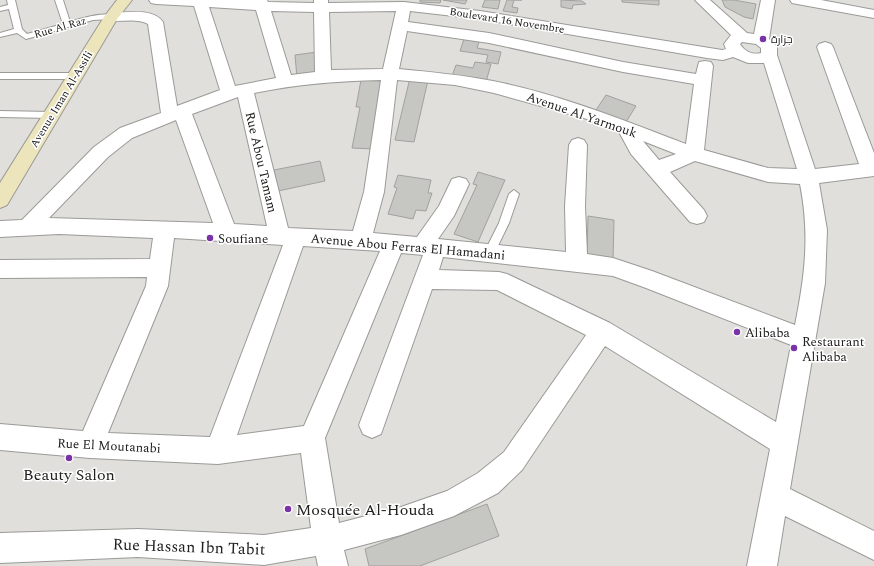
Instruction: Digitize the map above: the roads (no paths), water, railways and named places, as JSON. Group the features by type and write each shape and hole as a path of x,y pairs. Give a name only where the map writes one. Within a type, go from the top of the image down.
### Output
{"street":[{"name":"Avenue Iman Al-Assili","path":"0,200 111,17 125,0"},
{"name":"Boulevard 16 Novembre","path":"156,0 321,4 405,3 707,53 723,55 736,51"},
{"path":"702,0 742,37 765,47 797,140 807,177 816,221 817,253 814,282 762,566"},
{"path":"742,37 734,40 732,44 736,51 754,59 766,57 765,47 768,0"},
{"path":"797,0 874,14"},
{"path":"855,11 868,0"},
{"name":"Rue Abou Tamam","path":"199,1 237,91 288,236"},
{"path":"261,3 285,81"},
{"path":"361,240 374,192 390,74 399,25 405,3"},
{"path":"321,4 323,76"},
{"path":"111,17 146,17 155,22 176,113 227,232"},
{"path":"399,25 489,38 623,67 702,80"},
{"path":"825,47 872,169"},
{"path":"655,168 670,164 694,154 702,80 707,53"},
{"name":"Avenue Al Yarmouk","path":"27,228 113,141 126,133 237,91 285,81 323,76 390,74 455,80 494,87 535,97 590,114 694,154 768,175 807,177 872,169"},
{"path":"626,128 638,149 697,216"},
{"path":"577,262 575,206 578,145"},
{"path":"372,425 425,279 429,247 459,184"},
{"name":"Avenue Abou Ferras El Hamadani","path":"0,229 59,226 227,232 361,240 577,262 613,267 646,278 803,339"},
{"path":"90,445 157,286 165,229"},
{"path":"218,451 288,236"},
{"path":"330,553 312,438 394,243"},
{"path":"0,269 159,268"},
{"path":"425,279 499,281 602,331 785,442"},
{"name":"Rue Hassan Ibn Tabit","path":"0,548 138,543 265,558 330,553 401,521 454,502 488,483 513,461 602,331"},
{"name":"Rue El Moutanabi","path":"0,437 90,445 218,451 312,438"},
{"path":"775,496 874,546"}],"lane":[{"path":"59,0 68,25"},
{"path":"0,9 12,3"},
{"name":"Rue Al Raz","path":"12,3 18,30 26,37 93,18 111,17"},
{"path":"0,35 18,30"},
{"path":"0,76 75,76"},
{"path":"0,114 51,115"},
{"path":"489,253 504,223 514,194"}],"place":[{"name":"جزارة","path":"763,39"},
{"name":"Soufiane","path":"210,238"},
{"name":"Alibaba","path":"737,332"},
{"name":"Restaurant Alibaba","path":"794,348"},
{"name":"Beauty Salon","path":"69,458"},
{"name":"Mosquée Al-Houda","path":"288,509"}]}
